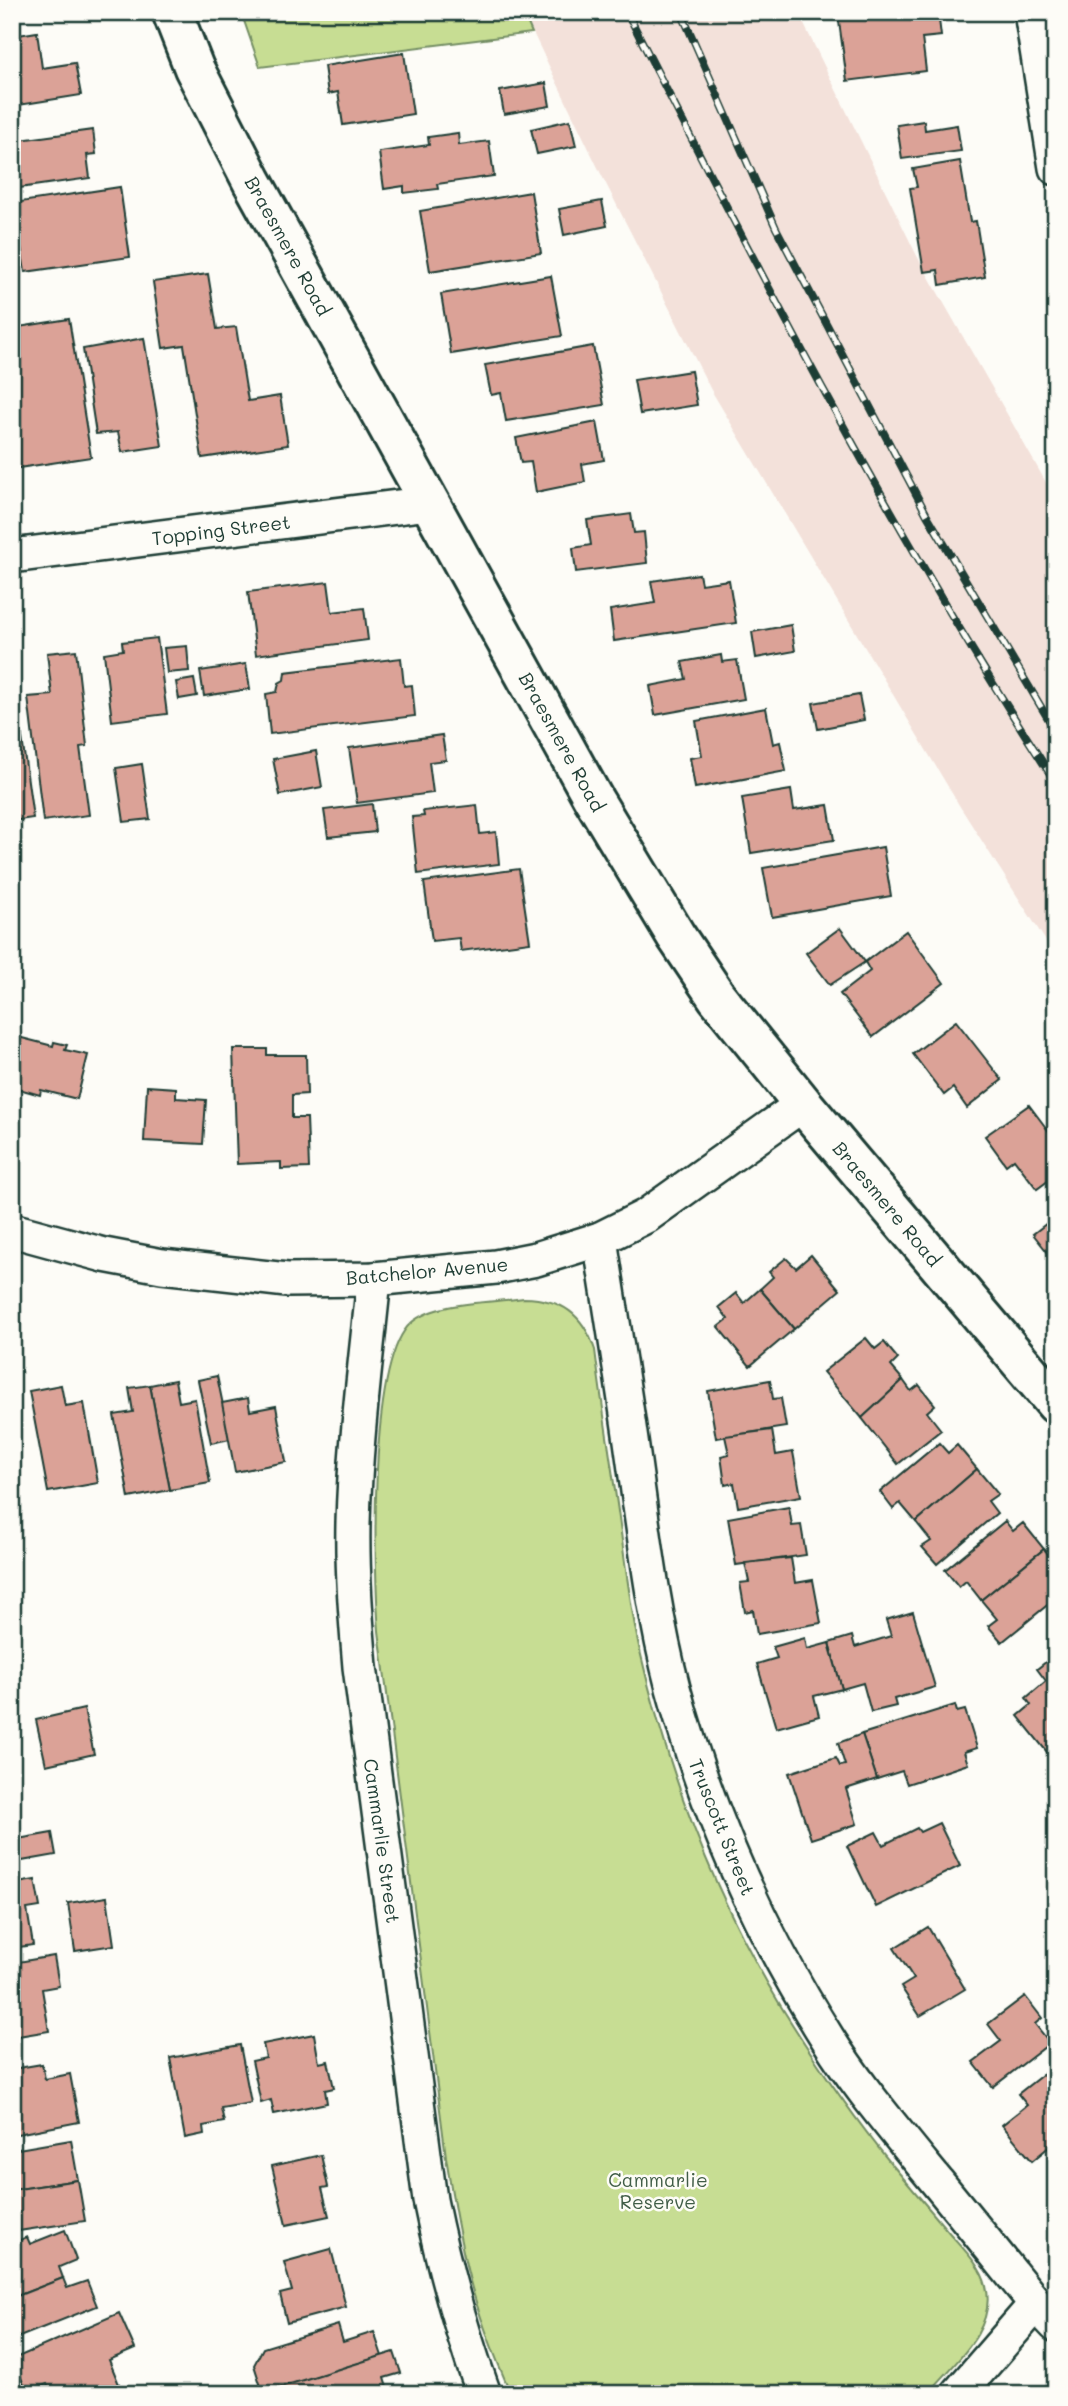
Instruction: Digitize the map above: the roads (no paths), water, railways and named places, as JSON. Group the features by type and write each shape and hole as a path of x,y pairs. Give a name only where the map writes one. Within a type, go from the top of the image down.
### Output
{"street":[{"name":"Braesmere Road","path":"172,12 194,68 218,118 429,503 645,886 717,997 803,1104 1056,1404"},
{"path":"1031,12 1056,169"},
{"name":"Topping Street","path":"12,556 429,503"},
{"name":"Batchelor Avenue","path":"12,1230 104,1255 162,1266 287,1280 373,1279 496,1267 536,1259 600,1239 646,1216 803,1104"},
{"name":"Truscott Street","path":"600,1239 663,1647 688,1742 733,1863 760,1920 829,2042 875,2106 1046,2315"},
{"name":"Cammarlie Street","path":"373,1279 356,1456 353,1523 360,1667 430,2200 445,2275 484,2394"},
{"path":"958,2394 1046,2315"}],"railway":[{"path":"627,12 831,404 940,595 1056,783"},
{"path":"681,12 776,228 927,515 1056,732"}],"park label":[{"name":"Cammarlie Reserve","path":"658,2191"}]}
